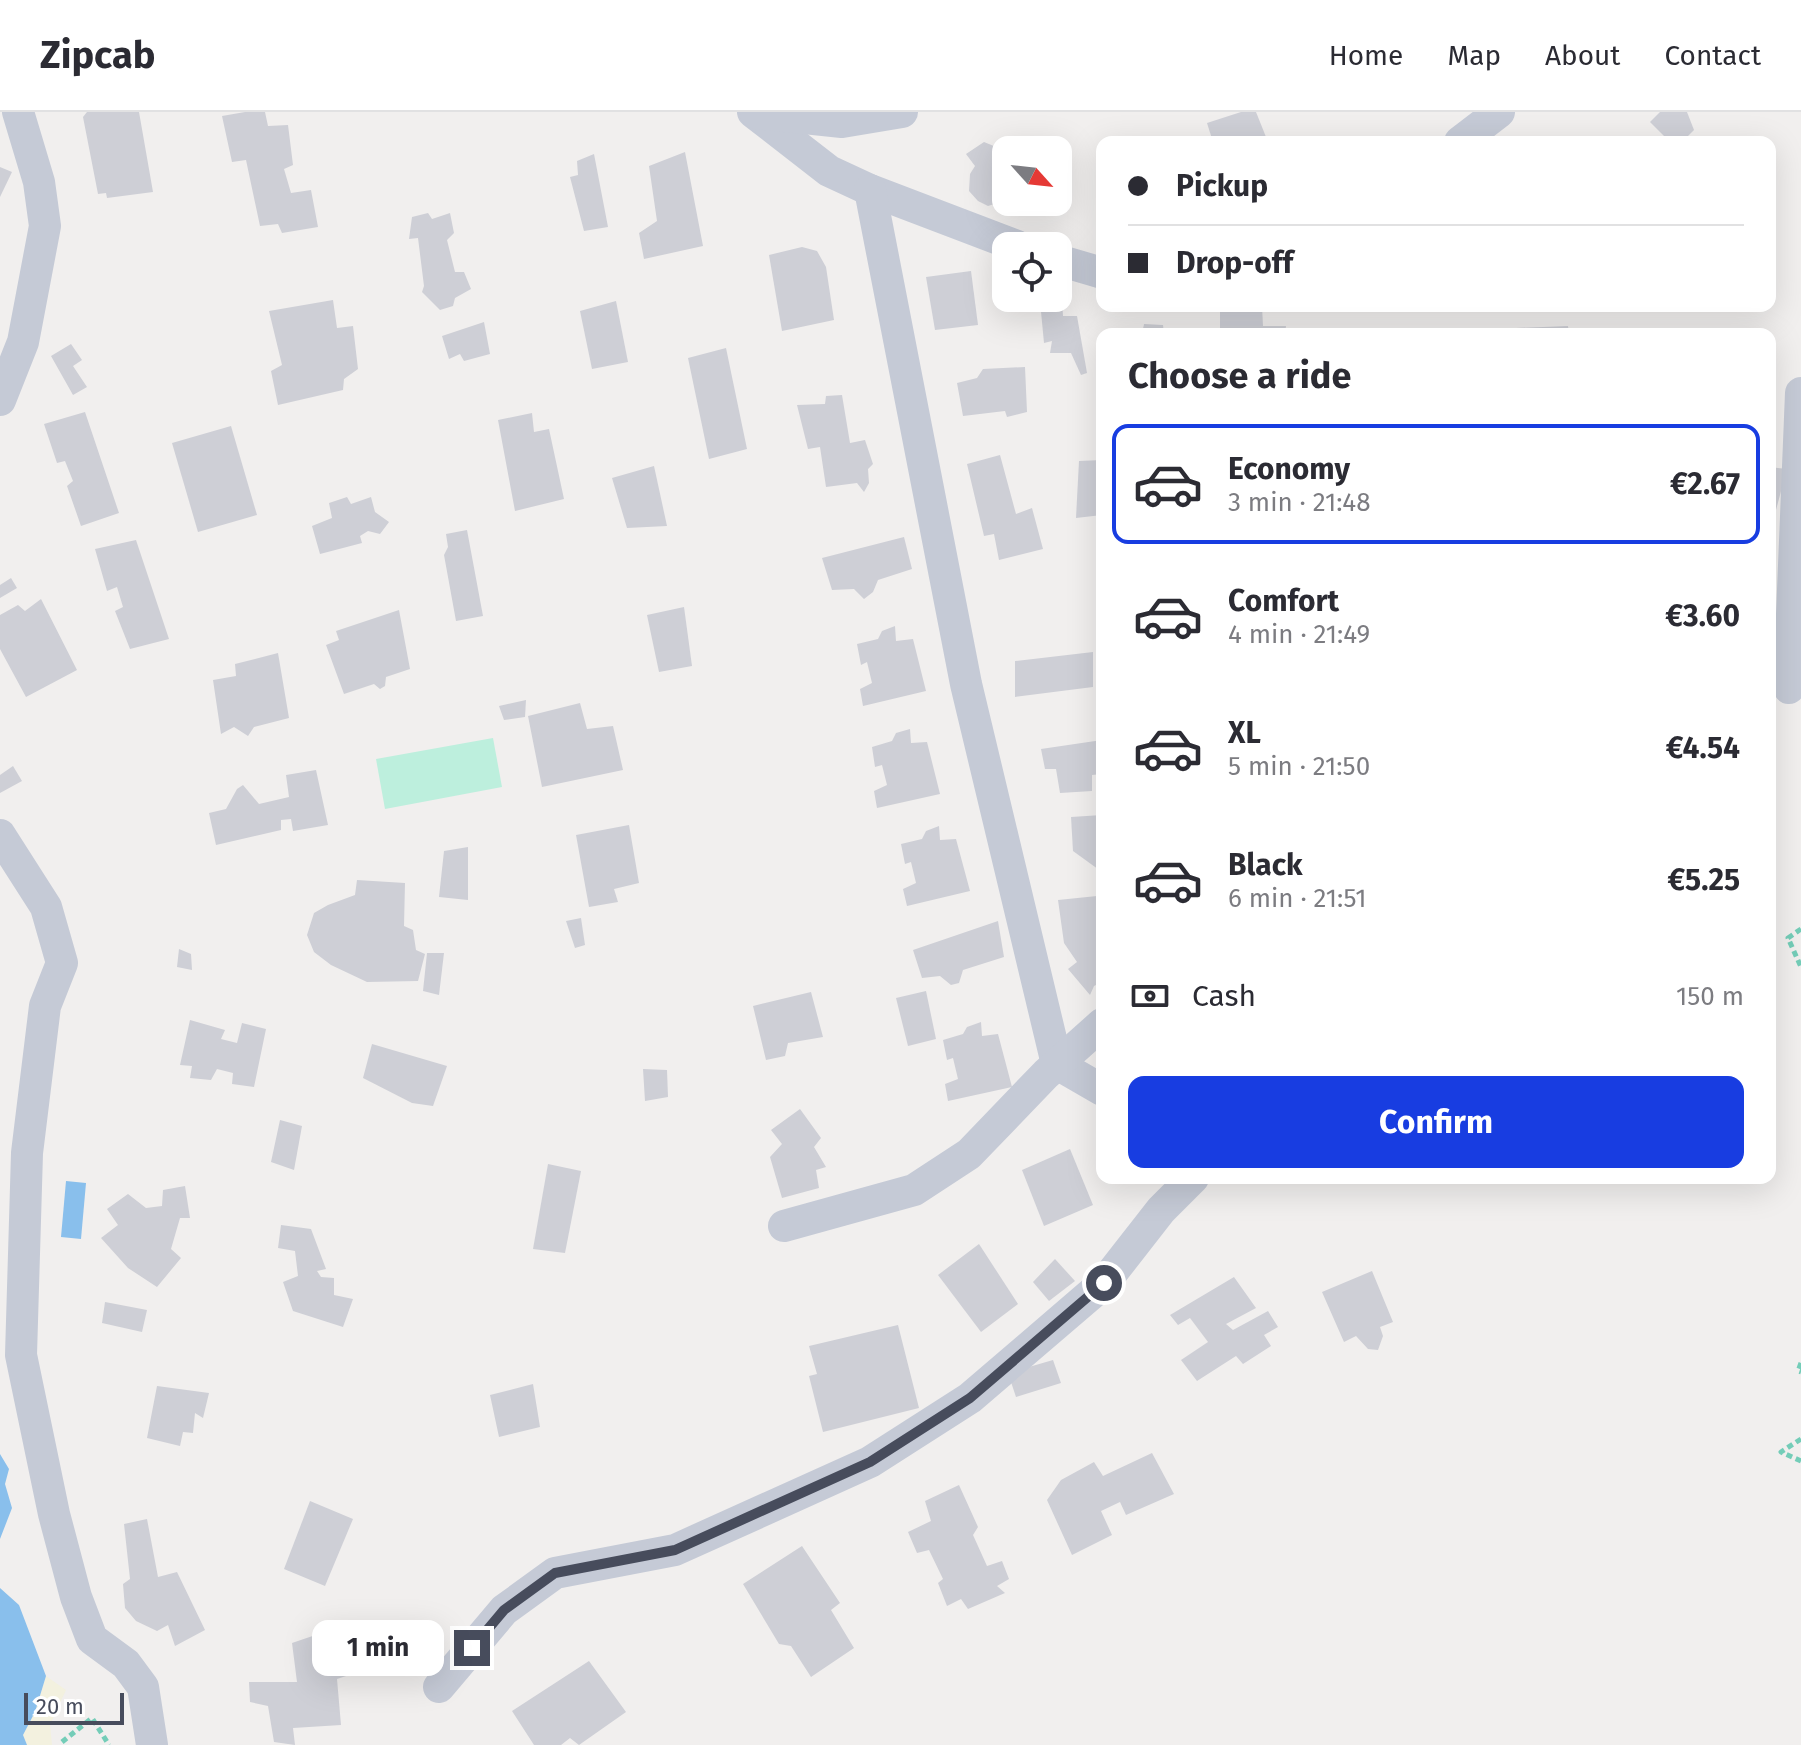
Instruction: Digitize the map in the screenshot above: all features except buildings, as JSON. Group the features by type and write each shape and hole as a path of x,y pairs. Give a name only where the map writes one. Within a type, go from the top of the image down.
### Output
{"street":[{"path":"754,113 842,122 902,112"},
{"path":"1468,136 1499,112"},
{"path":"754,113 829,171 992,236"},
{"path":"0,400 23,342 45,226 39,182 14,123"},
{"path":"870,190 966,684 1057,1064 1096,1087"},
{"path":"1072,264 1096,271"},
{"path":"1787,688 1801,393"},
{"path":"0,835 46,907 62,963 45,1006 27,1153 21,1355 54,1514 92,1639 126,1664 143,1687 152,1745"},
{"path":"784,1226 914,1190 969,1154 1057,1064 1096,1029"},
{"path":"439,1687 504,1610 555,1573 675,1550 870,1462 970,1398 1104,1283 1161,1210 1187,1184"}],"path":[{"path":"1801,929 1788,938 1801,967"},
{"path":"1801,1363 1798,1371 1801,1372"},
{"path":"1801,1439 1781,1452 1801,1461"},
{"path":"62,1742 92,1718 109,1745"}],"green space":[{"path":"493,738 502,787 385,809 376,759"}],"sand":[{"path":"46,1676 66,1690 50,1725 52,1745 27,1745 23,1735 35,1712"}],"water":[{"path":"66,1181 86,1183 81,1239 61,1237"},
{"path":"0,1454 9,1469 5,1484 12,1508 0,1539"},
{"path":"0,1588 19,1605 46,1676 35,1712 23,1735 27,1745 0,1745"}],"route":[{"path":"472,1648 504,1610 555,1573 675,1550 870,1462 970,1398 1104,1283"}]}
